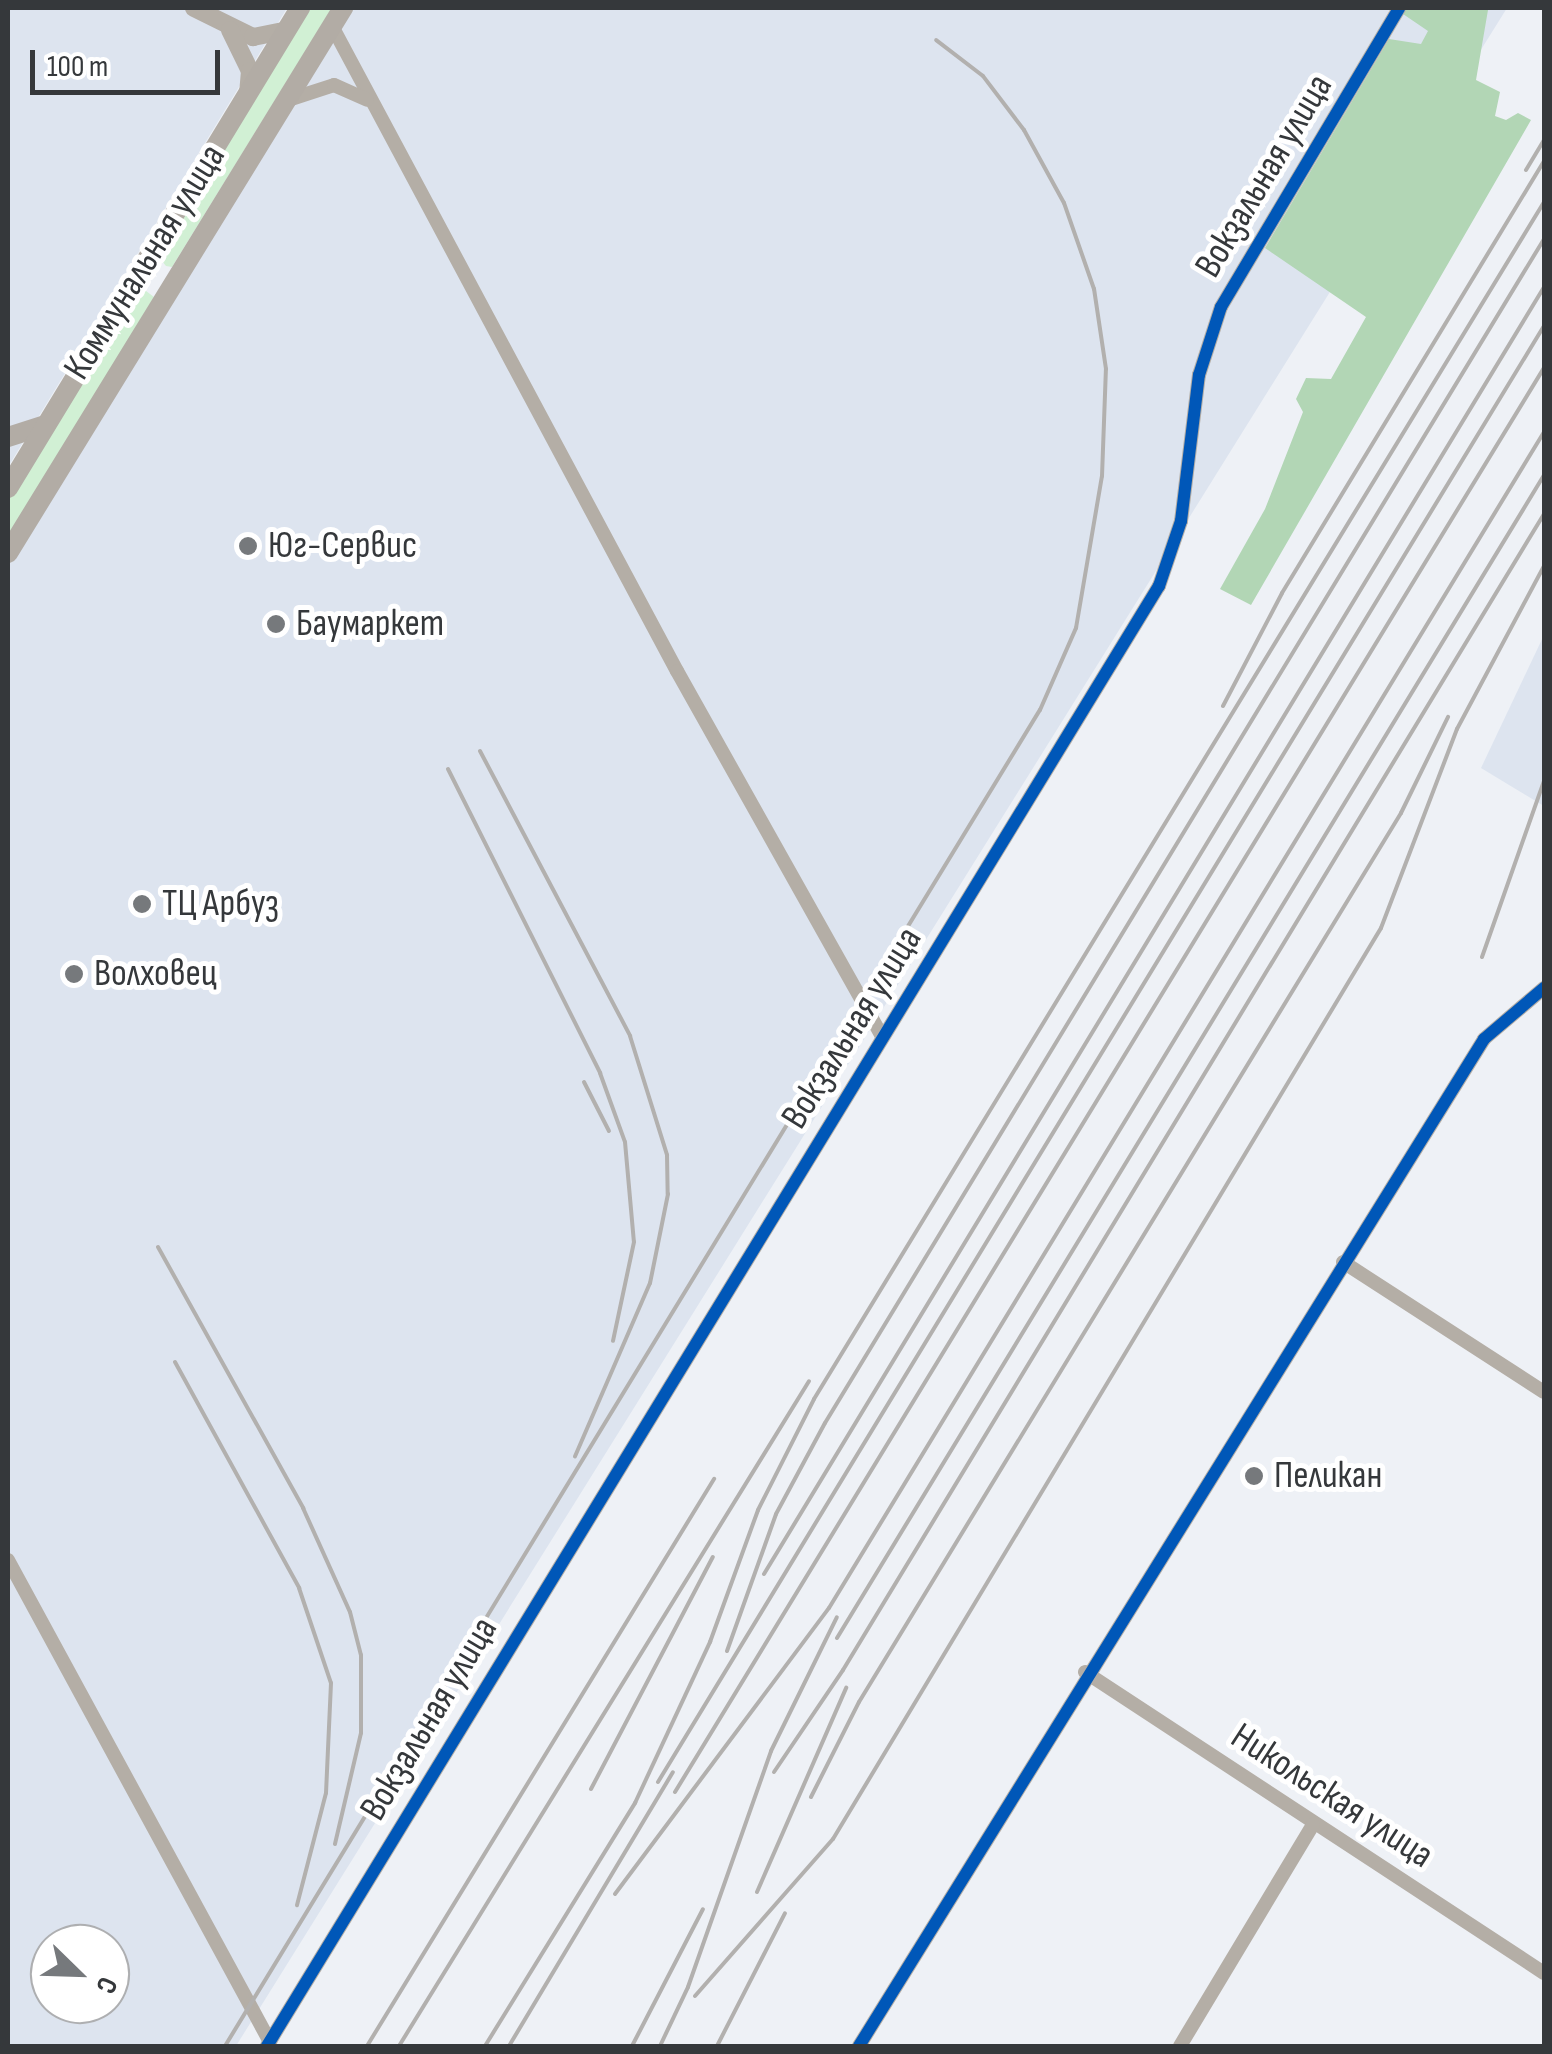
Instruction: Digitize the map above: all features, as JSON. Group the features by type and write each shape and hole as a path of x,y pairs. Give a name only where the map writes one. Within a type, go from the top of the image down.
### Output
{"main road":[{"name":"Коммунальная улица","path":"8,488 300,8"},
{"name":"Коммунальная улица","path":"8,553 337,16"},
{"path":"141,268 171,286"},
{"path":"8,437 46,425"}],"street":[{"path":"194,8 230,30 253,38 286,31"},
{"name":"Вокзальная улица","path":"268,2044 1159,586 1182,522 1199,375 1221,306 1399,8"},
{"path":"337,16 370,103 882,1037"},
{"path":"230,30 245,54 248,93"},
{"path":"282,105 306,90 334,84 370,103"},
{"path":"859,2046 1085,1672 1484,1038 1543,989"},
{"path":"1343,1262 1544,1392"},
{"path":"8,1560 268,2044"},
{"name":"Никольская улица","path":"1085,1672 1313,1826 1544,1973"},
{"path":"1180,2046 1313,1826"}],"shaded area":[{"path":"8,8 287,8 8,467"},
{"path":"349,8 1507,8 236,2046 8,2046 8,564"},
{"path":"1544,635 1544,806 1481,768"}],"green space":[{"path":"306,8 332,8 172,267 166,266 158,256"},
{"path":"1407,8 1488,10 1476,80 1500,92 1495,116 1506,120 1518,113 1531,120 1251,605 1220,589 1265,509 1303,412 1296,399 1306,378 1331,379 1366,317 1265,248 1389,39 1421,44 1428,31 1403,14"},
{"path":"142,288 154,297 8,541 8,500"}],"railway":[{"path":"225,2046 1040,710 1076,628 1102,476 1106,369 1094,289 1064,203 1024,130 983,76 936,40"},
{"path":"1526,170 1544,140"},
{"path":"1223,706 1282,593 1544,161"},
{"path":"485,2046 635,1803 710,1642 758,1510 814,1399 1544,202"},
{"path":"727,1651 776,1514 825,1423 1544,239"},
{"path":"764,1574 1544,287"},
{"path":"658,1782 1544,326"},
{"path":"675,1792 1544,368"},
{"path":"615,1894 829,1608 1544,432"},
{"path":"837,1638 1544,475"},
{"path":"774,1772 843,1670 1544,514"},
{"path":"695,1996 833,1839 1381,928 1457,729 1544,566"},
{"path":"811,1797 859,1702 1401,813 1448,717"},
{"path":"480,751 630,1036 667,1155 668,1194 650,1283 575,1456"},
{"path":"448,769 600,1073 625,1142 634,1242 613,1341"},
{"path":"1482,957 1544,781"},
{"path":"584,1082 609,1131"},
{"path":"158,1247 303,1508 350,1612 361,1655 361,1733 335,1844"},
{"path":"175,1362 299,1588 331,1683 326,1793 297,1905"},
{"path":"399,2046 809,1381"},
{"path":"367,2046 714,1479"},
{"path":"591,1789 713,1557"},
{"path":"660,2046 688,1987 771,1751 837,1617"},
{"path":"757,1892 846,1688"},
{"path":"509,2046 673,1772"},
{"path":"632,2046 703,1909"},
{"path":"717,2046 785,1913"}],"cycle path":[{"path":"267,2046 1159,586 1181,521 1199,375 1221,307 1399,8"},
{"path":"859,2046 1484,1039 1544,988"}],"place":[{"name":"Юг-Сервис","path":"248,546"},
{"name":"Баумаркет","path":"276,624"},
{"name":"ТЦ Арбуз","path":"142,904"},
{"name":"Волховец","path":"74,974"},
{"name":"Пеликан","path":"1254,1476"}]}
